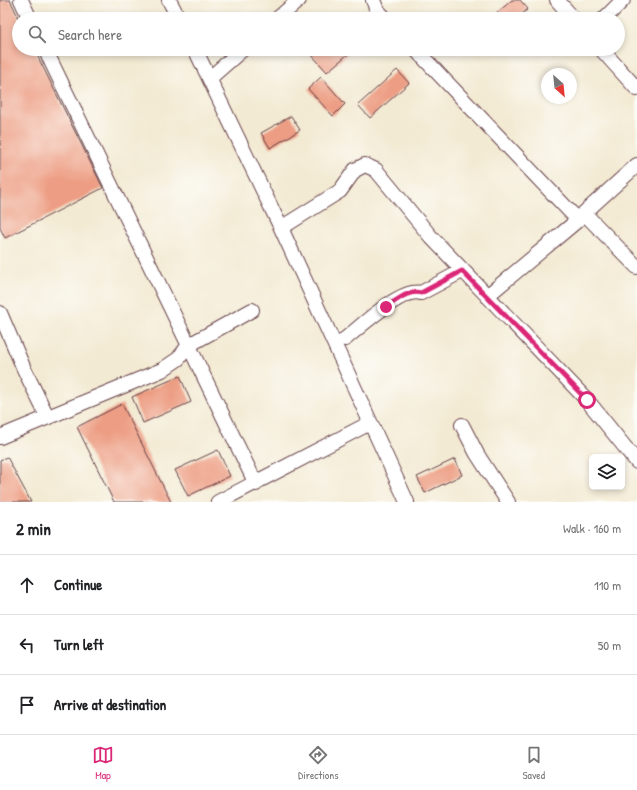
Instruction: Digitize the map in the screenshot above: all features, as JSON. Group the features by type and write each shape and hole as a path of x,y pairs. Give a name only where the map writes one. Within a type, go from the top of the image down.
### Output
{"street":[{"path":"21,0 27,12"},
{"path":"169,0 175,12"},
{"path":"285,12 299,0"},
{"path":"373,0 380,12"},
{"path":"557,0 568,12"},
{"path":"611,12 623,0"},
{"path":"48,56 256,484"},
{"path":"199,56 407,502"},
{"path":"210,78 235,56"},
{"path":"422,56 581,217 637,267"},
{"path":"607,56 637,89"},
{"path":"280,228 340,191 355,170 365,165 376,170 431,237 462,271 587,400 637,462"},
{"path":"487,296 581,217 637,165"},
{"path":"345,339 386,307 402,297 416,292 421,293 462,271"},
{"path":"0,437 47,416 162,370 178,359 188,345 252,310"},
{"path":"0,313 24,369 47,416"},
{"path":"218,502 256,484 370,423"},
{"path":"462,425 477,454 508,502"}],"building":[{"path":"0,0 10,0 16,12 12,12 12,56 37,56 103,188 5,238 0,228"},
{"path":"512,0 520,0 528,9 524,12 498,12"},
{"path":"313,56 346,56 327,72"},
{"path":"397,70 409,83 370,118 358,105"},
{"path":"321,77 345,104 333,116 308,89"},
{"path":"291,116 300,130 270,148 261,133"},
{"path":"180,376 191,402 143,423 132,397"},
{"path":"122,404 171,502 114,502 77,427"},
{"path":"218,450 230,476 188,496 175,470"},
{"path":"7,457 31,502 0,502 0,460"},
{"path":"455,459 462,475 425,493 417,477"}],"route":[{"path":"386,307 408,294 416,292 421,293 440,284 462,271 587,400"}]}
